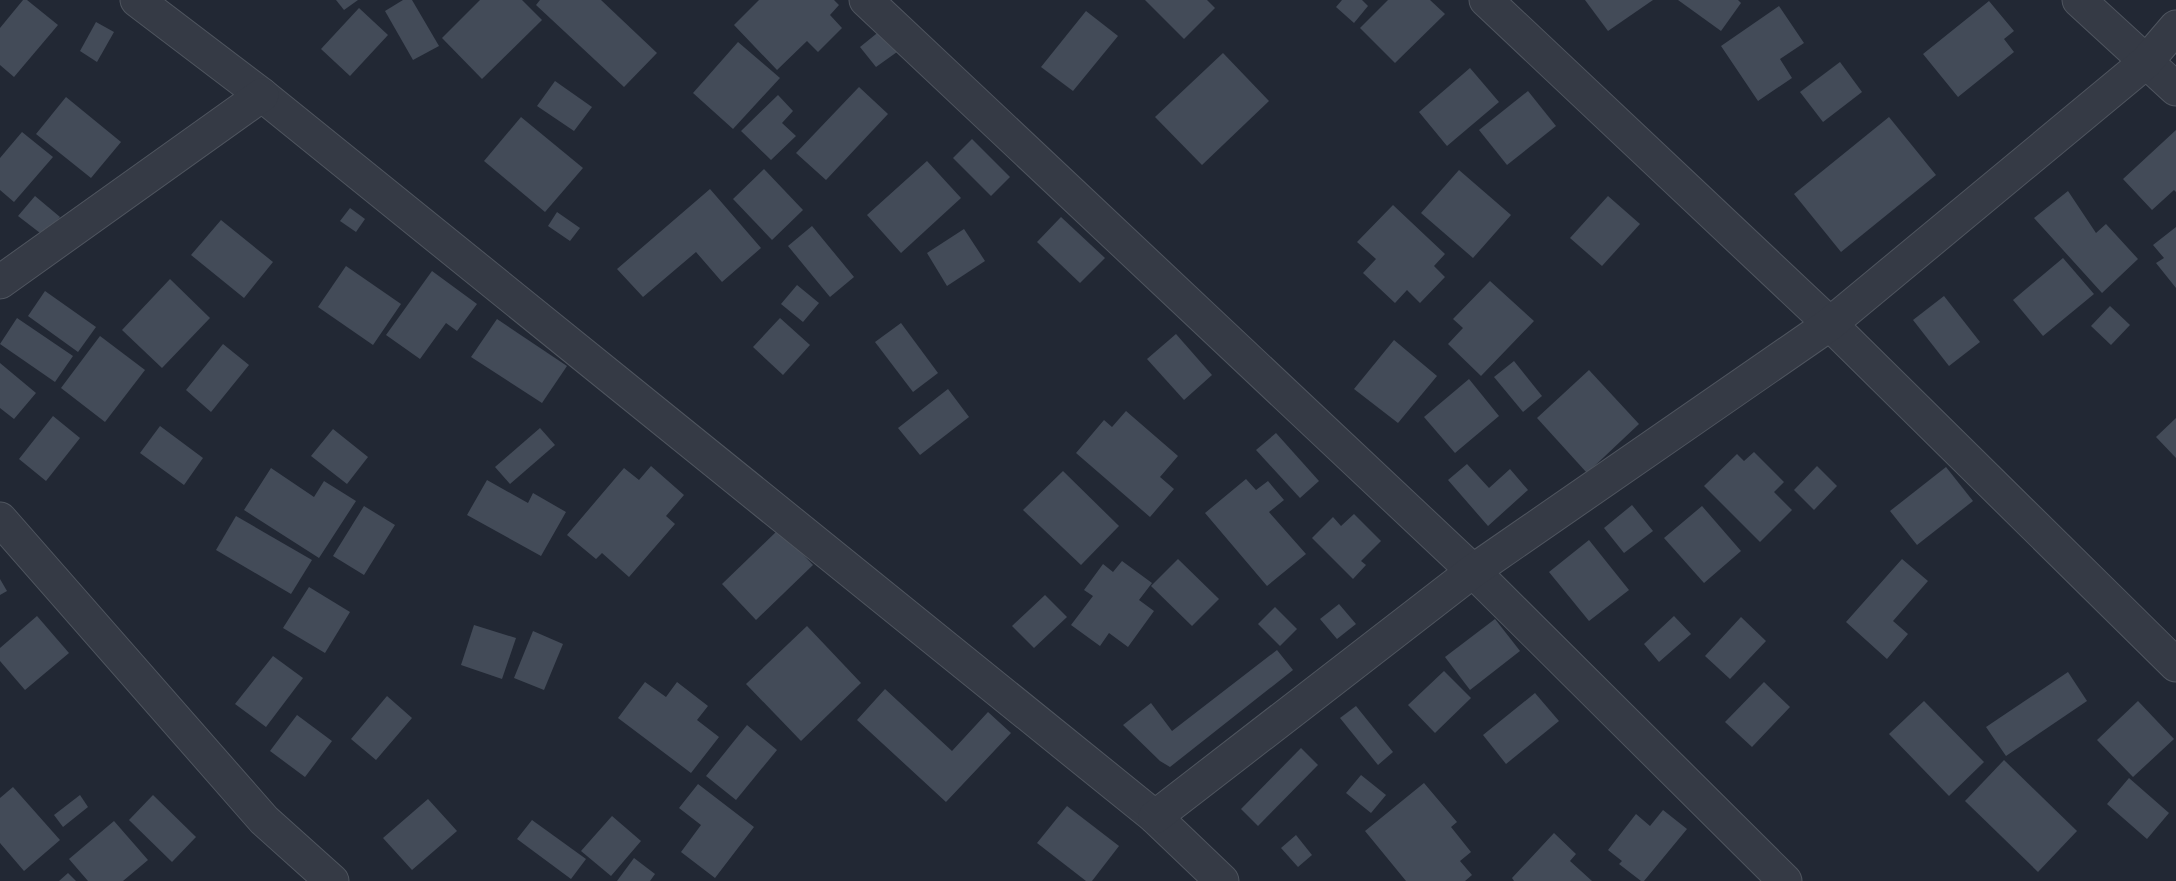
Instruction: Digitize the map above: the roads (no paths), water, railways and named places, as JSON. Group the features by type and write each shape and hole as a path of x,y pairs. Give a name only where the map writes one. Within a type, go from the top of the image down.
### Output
{"street":[{"path":"137,0 262,95 1155,817 1222,881"},
{"path":"867,0 1473,571 1785,881"},
{"path":"1486,0 1830,324 2176,665"},
{"path":"2079,0 2176,88"},
{"path":"1155,817 1473,571 1830,324 2146,62 2176,27"},
{"path":"0,282 262,95"},
{"path":"0,519 264,820 332,881"}]}
